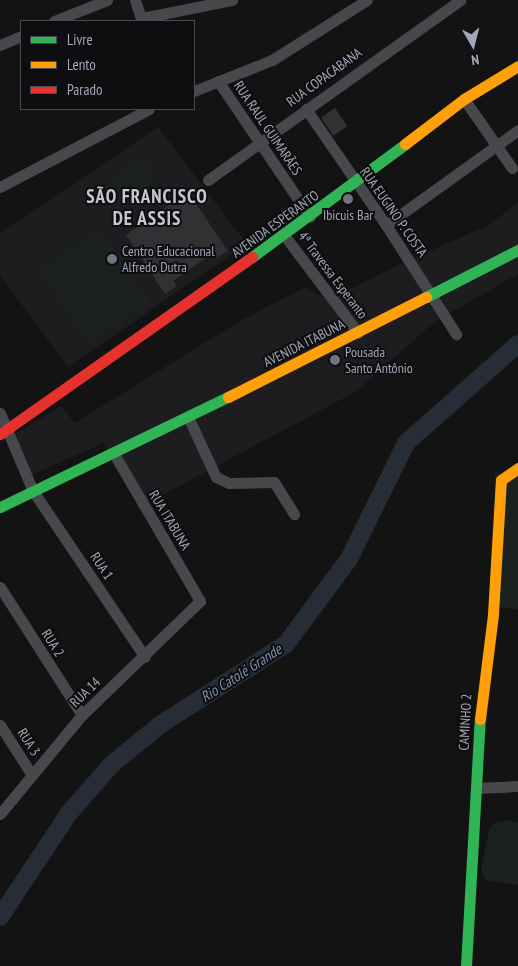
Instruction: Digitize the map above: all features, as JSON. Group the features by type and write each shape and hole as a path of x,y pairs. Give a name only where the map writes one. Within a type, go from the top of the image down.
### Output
{"street":[{"path":"57,20 107,0"},
{"path":"136,0 142,20 232,0"},
{"path":"195,90 272,60 367,0"},
{"name":"RUA COPACABANA","path":"208,180 460,0"},
{"path":"0,45 20,36"},
{"name":"AVENIDA ESPERANTO","path":"4,432 356,184 464,99 518,66"},
{"name":"RUA RAUL GUIMARÃES","path":"218,82 261,142 310,217"},
{"path":"464,99 512,168"},
{"name":"RUA EUGINO P. COSTA","path":"306,109 386,225 456,334"},
{"path":"0,187 147,110"},
{"path":"386,225 518,130"},
{"name":"4ª Travessa Esperanto","path":"284,235 358,333"},
{"name":"AVENIDA ITABUNA","path":"0,507 114,454 358,333 518,250"},
{"name":"RUA 1","path":"0,413 4,432 34,491 145,657"},
{"path":"188,417 216,477 229,483 274,482 294,514"},
{"name":"RUA ITABUNA","path":"114,454 200,601"},
{"name":"CAMINHO 2","path":"466,966 481,692 493,614 501,480 518,468"},
{"name":"RUA 2","path":"0,587 82,716"},
{"name":"RUA 14","path":"0,814 82,716 145,657 200,601"},
{"name":"RUA 3","path":"0,725 32,775"},
{"path":"476,788 518,786"}],"shaded area":[{"name":"Centro Educacional Alfredo Dutra","path":"158,127 247,244 68,367 0,275 0,233"},
{"path":"143,158 157,180 121,202 107,180"},
{"path":"518,203 518,274 434,322 357,391 140,507 104,443 29,476 16,433 61,406 75,423 238,322 306,287 329,300 400,264 487,226"},
{"path":"100,229 149,302 89,343 39,270"},
{"path":"495,472 518,475 518,609 489,606"},
{"path":"508,820 518,823 518,885 485,880 481,868 489,830 494,823"}],"building":[{"path":"335,108 347,126 333,136 321,118"},
{"path":"188,192 228,251 216,258 213,253 173,281 177,286 165,294 126,235"}],"waterway":[{"name":"Rio Catolé Grande","path":"0,917 69,813 112,764 161,724 286,644 349,559 406,443 518,344"}],"traffic: fast":[{"path":"252,257 405,144"},
{"path":"426,297 518,250"},
{"path":"0,507 228,397"},
{"path":"466,966 480,719"}],"traffic: slow":[{"path":"405,144 464,99 518,66"},
{"path":"228,397 426,297"},
{"path":"480,719 493,614 501,480 518,468"}],"traffic: jam":[{"path":"0,434 252,257"}],"place":[{"name":"Ibicuis Bar","path":"348,199"},
{"name":"Centro Educacional Alfredo Dutra","path":"112,259"},
{"name":"Pousada Santo Antônio","path":"335,360"}],"district":[{"name":"SÃO FRANCISCO DE ASSIS","path":"147,208"}]}
